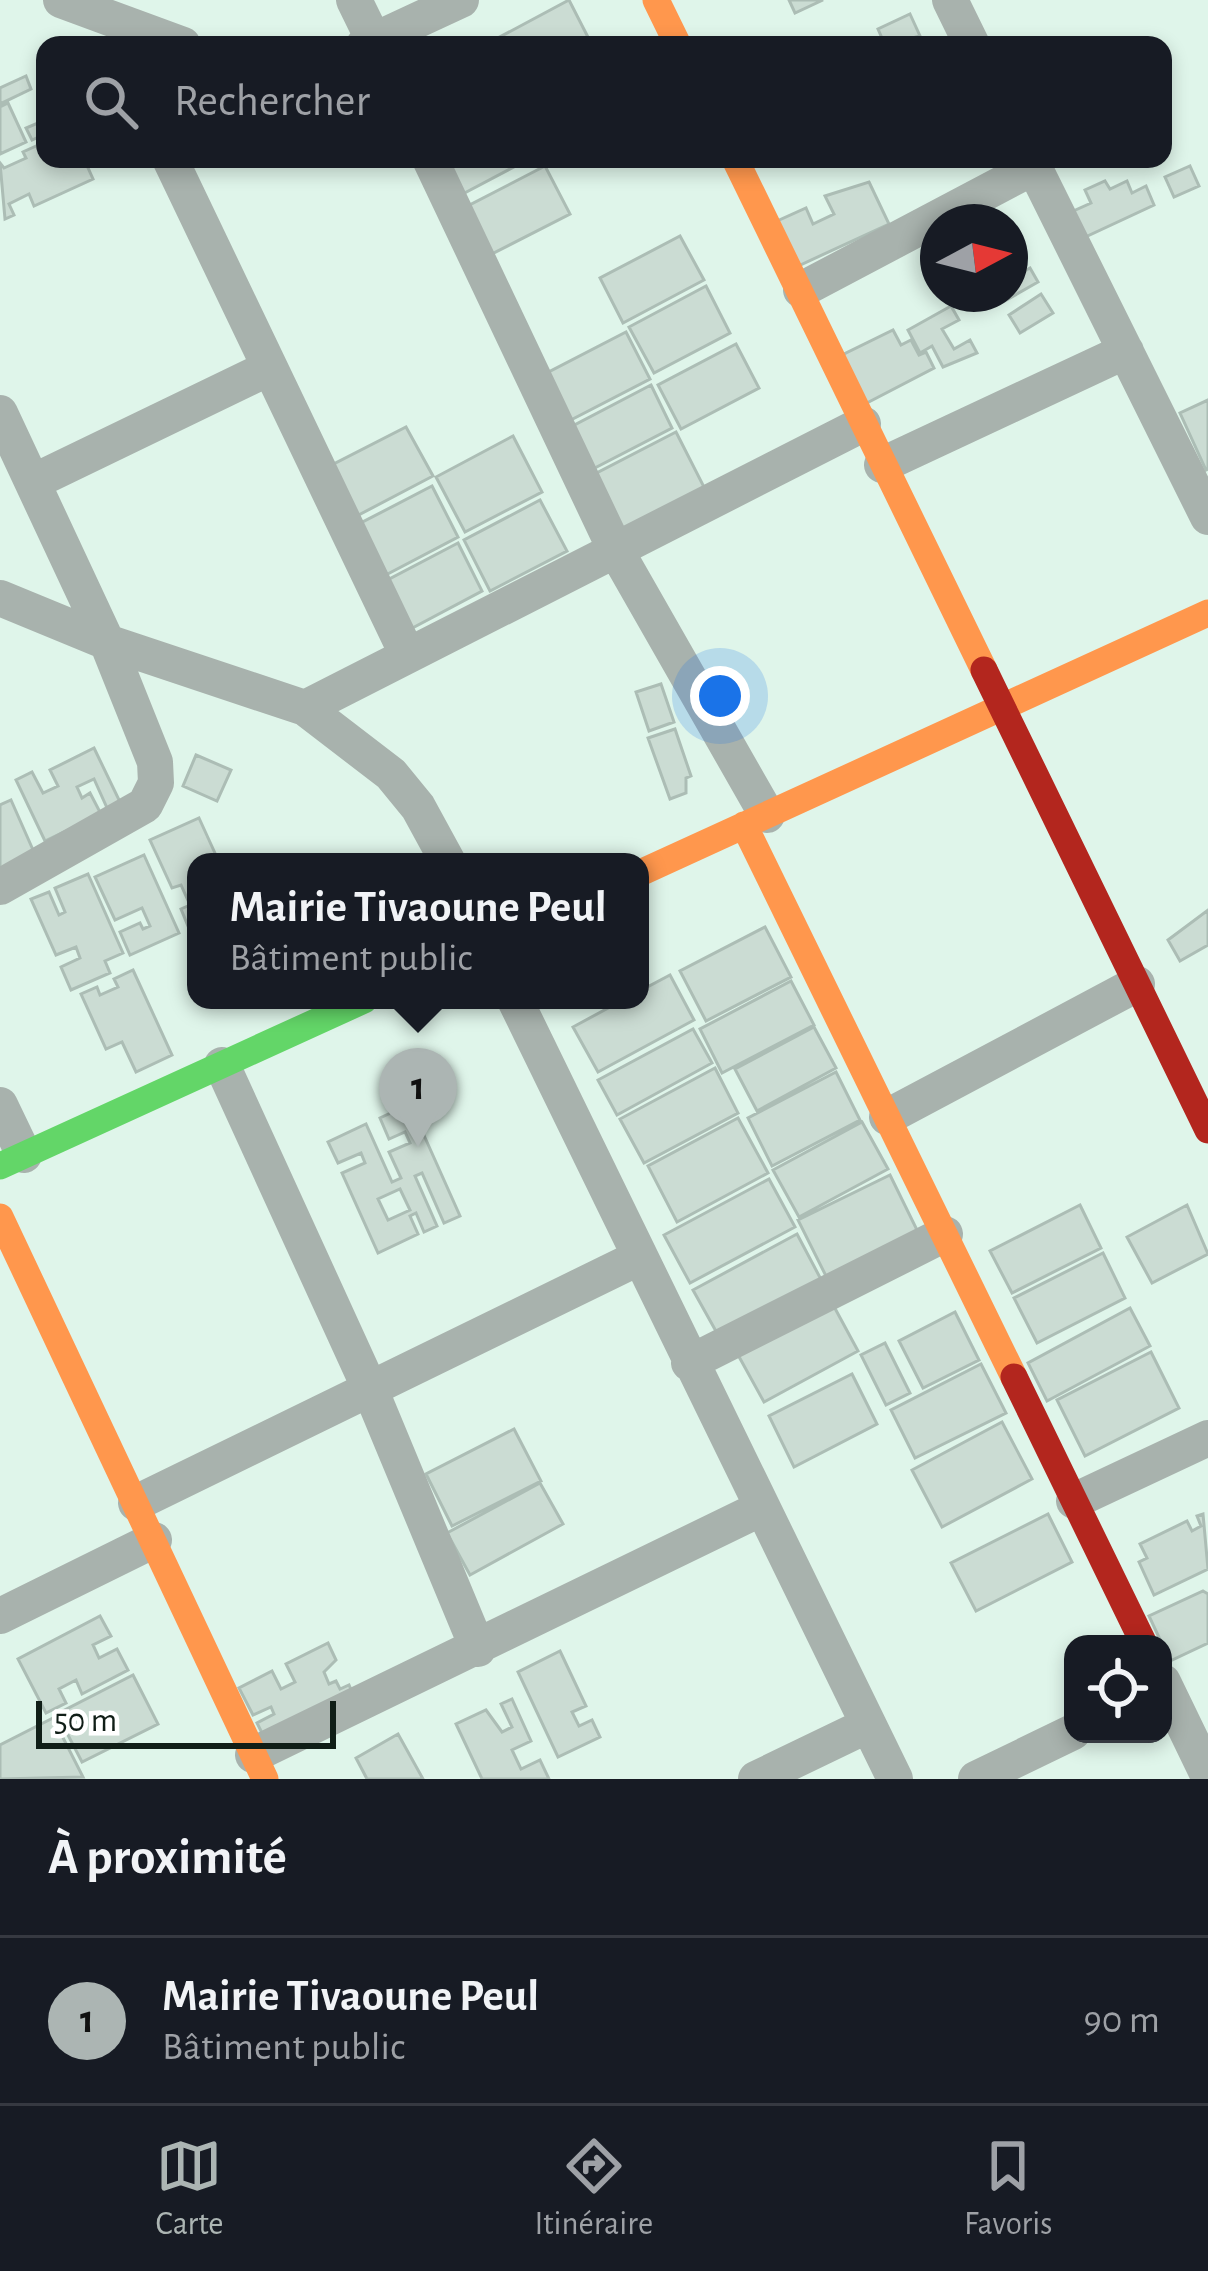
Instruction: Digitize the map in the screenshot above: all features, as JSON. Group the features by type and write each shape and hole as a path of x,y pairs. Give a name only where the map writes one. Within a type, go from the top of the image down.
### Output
{"street":[{"path":"61,0 110,32"},
{"path":"354,0 369,36"},
{"path":"388,36 460,0"},
{"path":"656,0 674,36"},
{"path":"950,0 968,36"},
{"path":"174,168 407,654"},
{"path":"434,168 614,547 756,820 887,1118 1140,1635"},
{"path":"740,168 1208,1130"},
{"path":"801,290 1023,168"},
{"path":"1034,168 1208,517"},
{"path":"883,465 1126,351"},
{"path":"33,482 269,368"},
{"path":"0,413 107,642 155,762 156,783 146,806 0,886"},
{"path":"305,708 863,424"},
{"path":"0,598 107,642 305,708 392,774 418,807 443,853"},
{"path":"649,869 1208,614"},
{"path":"887,1118 1137,984"},
{"path":"0,1106 12,1161 344,1009"},
{"path":"518,1009 895,1779"},
{"path":"222,1065 370,1389 478,1649"},
{"path":"0,1217 259,1767 478,1649 762,1508"},
{"path":"689,1363 945,1234"},
{"path":"136,1503 640,1257"},
{"path":"1074,1501 1208,1438"},
{"path":"0,1616 154,1540"},
{"path":"1172,1697 1200,1737 1208,1775"},
{"path":"756,1779 868,1725"},
{"path":"976,1779 1064,1736"}],"building":[{"path":"569,0 587,36 502,36"},
{"path":"789,0 823,0 795,13"},
{"path":"910,14 920,36 881,36 878,29"},
{"path":"26,76 31,89 0,104 0,88"},
{"path":"8,103 26,142 0,154 0,107"},
{"path":"36,124 36,138 32,140 26,128"},
{"path":"36,146 36,168 88,168 93,179 34,206 29,194 9,204 14,215 5,219 0,163 4,168 26,158 23,152"},
{"path":"1190,166 1199,186 1174,197 1165,177"},
{"path":"442,168 512,168 457,197"},
{"path":"546,168 570,214 484,258 460,210"},
{"path":"1105,181 1110,189 1127,181 1132,193 1146,186 1154,205 1081,239 1069,213 1091,203 1085,190"},
{"path":"869,182 889,224 796,267 775,222 806,208 813,224 834,214 825,196"},
{"path":"680,236 704,280 623,323 600,278"},
{"path":"1028,269 1038,282 1028,288"},
{"path":"706,286 730,333 654,373 629,327"},
{"path":"1041,294 1053,313 1020,333 1009,315 1028,312 1028,303"},
{"path":"940,312 954,312 959,320 942,329 954,349 970,340 977,353 943,367 932,346 920,353 908,330"},
{"path":"893,330 901,345 911,340 919,355 926,352 934,368 863,405 840,356"},
{"path":"626,332 650,379 565,423 541,376"},
{"path":"736,344 759,388 681,429 658,385"},
{"path":"651,385 672,428 587,472 565,430"},
{"path":"1208,400 1208,469 1206,470 1180,413"},
{"path":"406,427 433,476 351,519 324,469"},
{"path":"676,432 705,489 618,533 589,477"},
{"path":"513,436 542,492 465,532 436,477"},
{"path":"432,486 458,537 380,578 353,527"},
{"path":"540,500 567,551 490,591 464,540"},
{"path":"458,543 482,591 403,633 378,585"},
{"path":"661,684 674,722 649,731 636,692"},
{"path":"675,729 691,776 686,778 686,793 670,799 648,738"},
{"path":"94,748 121,804 108,810 94,779 77,787 82,798 90,793 101,814 45,841 16,780 32,772 43,793 58,786 50,770"},
{"path":"196,755 231,770 217,801 183,786"},
{"path":"11,800 37,859 0,877 0,805"},
{"path":"199,818 215,853 187,853 187,898 181,885 172,888 150,840"},
{"path":"144,855 179,933 130,955 120,932 140,923 143,929 150,926 142,908 115,920 95,877"},
{"path":"88,874 123,953 105,961 110,973 71,990 61,967 80,958 76,947 56,955 31,899 49,892 59,915 65,912 55,888"},
{"path":"1208,910 1208,945 1180,961 1168,940"},
{"path":"765,927 791,977 706,1021 680,971"},
{"path":"133,970 172,1055 136,1072 122,1042 106,1049 81,994 97,987 100,995 118,987 114,979"},
{"path":"670,975 694,1020 598,1072 573,1027 606,1009 649,1009 649,986"},
{"path":"791,981 814,1025 722,1073 700,1029"},
{"path":"814,1027 836,1068 757,1111 735,1069"},
{"path":"693,1029 712,1063 617,1115 598,1080"},
{"path":"715,1068 738,1113 644,1163 620,1119"},
{"path":"836,1072 860,1120 772,1166 748,1118"},
{"path":"410,1104 460,1216 444,1223 422,1173 415,1176 437,1226 424,1232 416,1213 410,1216 418,1234 378,1253 342,1173 365,1163 361,1153 338,1163 328,1142 366,1124 392,1182 401,1178 389,1152 410,1143 405,1132 389,1139 380,1118","holes":["400,1189 410,1210 388,1220 378,1199"]},
{"path":"738,1118 768,1173 677,1222 648,1166"},
{"path":"862,1122 888,1169 799,1217 773,1170"},
{"path":"890,1175 918,1232 827,1278 798,1220"},
{"path":"769,1179 795,1227 690,1283 664,1235"},
{"path":"1080,1205 1101,1248 1012,1293 990,1251"},
{"path":"1187,1205 1208,1254 1152,1283 1127,1237"},
{"path":"797,1234 825,1287 722,1342 693,1290"},
{"path":"1103,1253 1125,1298 1037,1343 1014,1298"},
{"path":"831,1301 858,1351 764,1402 737,1353"},
{"path":"1130,1308 1150,1346 1047,1401 1028,1363"},
{"path":"955,1312 979,1360 923,1388 899,1341"},
{"path":"885,1343 910,1393 886,1405 861,1355"},
{"path":"1151,1352 1179,1408 1085,1456 1057,1400"},
{"path":"981,1364 1006,1413 915,1458 891,1410"},
{"path":"852,1374 877,1424 794,1467 769,1416"},
{"path":"1002,1422 1032,1479 942,1527 912,1470"},
{"path":"514,1429 541,1481 452,1526 426,1474"},
{"path":"540,1483 563,1524 470,1575 447,1533"},
{"path":"1048,1514 1072,1562 976,1611 951,1563"},
{"path":"1203,1514 1208,1569 1154,1595 1139,1562 1147,1558 1140,1544 1187,1521 1192,1531 1201,1526 1197,1516"},
{"path":"1203,1591 1208,1594 1208,1643 1172,1660 1172,1635 1158,1635 1149,1616"},
{"path":"100,1616 111,1636 93,1645 99,1658 117,1649 128,1670 82,1694 76,1680 59,1689 66,1703 46,1713 18,1659"},
{"path":"328,1643 336,1660 324,1672 329,1684 336,1681 340,1689 349,1685 353,1694 265,1739 257,1723 274,1714 271,1707 253,1715 239,1688 272,1671 281,1689 295,1682 286,1664"},
{"path":"560,1651 586,1706 572,1712 579,1726 592,1720 600,1737 558,1757 518,1672"},
{"path":"133,1675 158,1724 82,1762 57,1714"},
{"path":"512,1699 531,1741 512,1750 521,1769 540,1760 549,1779 482,1779 456,1724 486,1710 502,1732 512,1727 501,1704"},
{"path":"53,1718 83,1777 0,1779 0,1745"},
{"path":"398,1734 423,1779 367,1779 356,1758"}],"traffic: fast":[{"path":"0,1166 344,1009"}],"traffic: slow":[{"path":"656,0 674,36"},
{"path":"739,168 984,670"},
{"path":"649,869 1208,613"},
{"path":"744,825 1014,1377"},
{"path":"0,1217 265,1779"}],"traffic: jam":[{"path":"984,670 1208,1130"},
{"path":"1014,1377 1140,1635"}],"place":[{"name":"Mairie Tivaoune Peul","path":"418,1147"}]}
